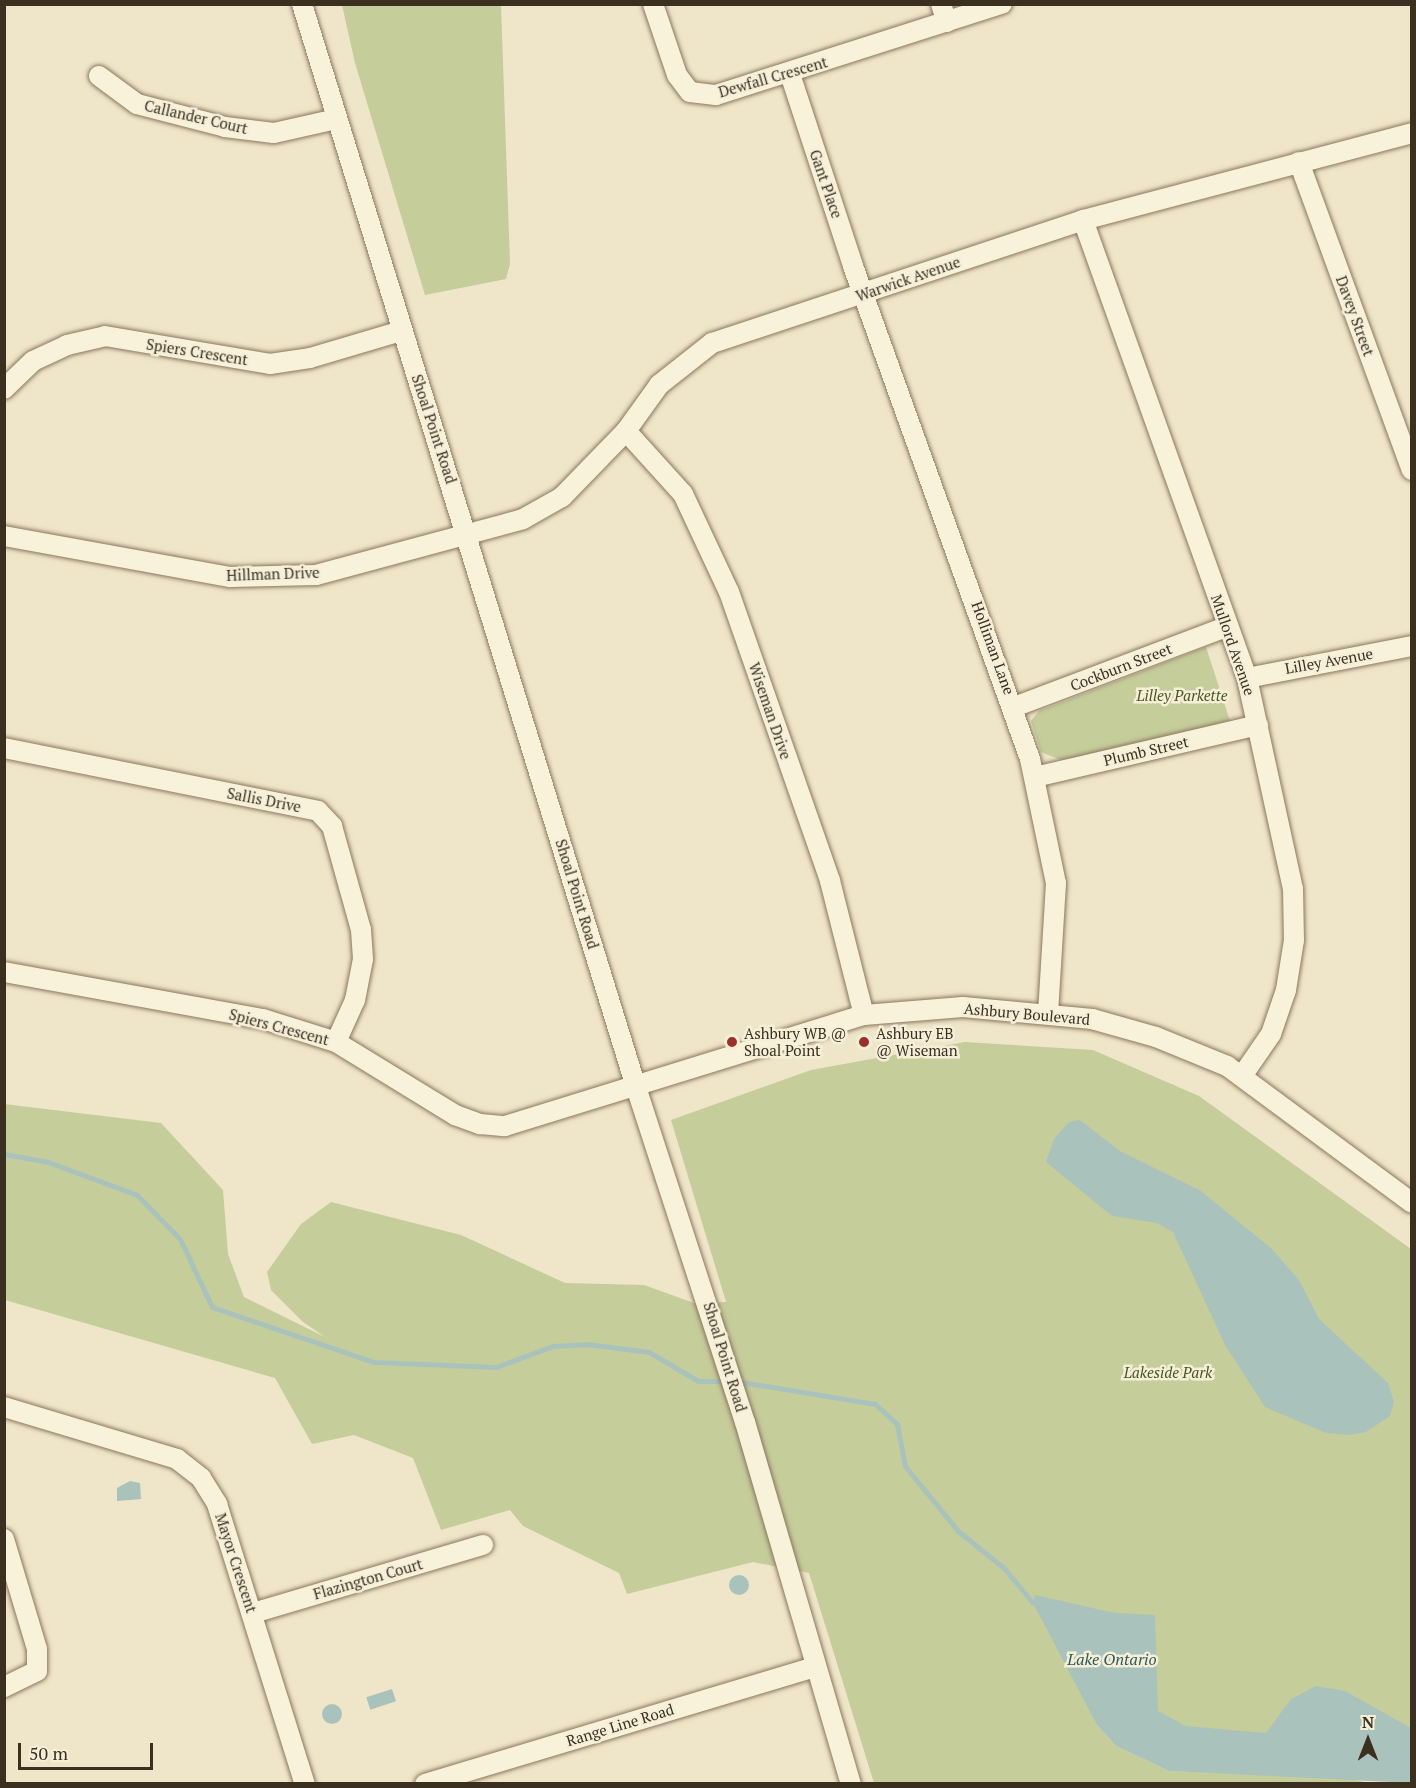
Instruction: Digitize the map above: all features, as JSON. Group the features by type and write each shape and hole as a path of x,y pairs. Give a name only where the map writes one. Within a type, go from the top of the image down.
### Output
{"street":[{"name":"Shoal Point Road","path":"302,4 401,331 468,534 636,1087 745,1422 851,1784"},
{"name":"Dewfall Crescent","path":"653,4 677,75 690,92 716,95 790,74 944,13 1002,4"},
{"name":"Gant Place","path":"790,74 864,294"},
{"name":"Callander Court","path":"99,76 137,104 225,127 274,133 336,119"},
{"name":"Warwick Avenue","path":"468,534 523,519 562,497 626,431 659,385 712,343 1083,220 1412,133"},
{"name":"Davey Street","path":"1299,162 1412,470"},
{"name":"Mullord Avenue","path":"1083,220 1247,678 1293,889 1294,940 1286,990 1271,1034 1242,1076"},
{"name":"Holliman Lane","path":"864,294 1014,707 1035,777 1056,884 1048,1014"},
{"name":"Spiers Crescent","path":"4,389 33,361 67,345 105,336 270,364 310,358 401,331"},
{"name":"Wiseman Drive","path":"626,431 683,494 729,592 830,881 864,1015"},
{"name":"Hillman Drive","path":"4,536 230,578 316,575 468,534"},
{"name":"Cockburn Street","path":"1014,707 1227,626"},
{"name":"Lilley Avenue","path":"1247,678 1412,646"},
{"name":"Plumb Street","path":"1035,777 1258,725"},
{"name":"Sallis Drive","path":"4,748 318,811 332,826 362,930 363,959 355,1000 336,1042"},
{"name":"Spiers Crescent","path":"4,972 263,1019 336,1042 455,1115 480,1124 534,1120 636,1087"},
{"name":"Ashbury Boulevard","path":"636,1087 864,1015 963,1007 1092,1019 1156,1037 1242,1076 1412,1203"},
{"name":"Mayor Crescent","path":"4,1407 177,1459 201,1478 217,1504 305,1784"},
{"path":"4,1539 37,1649 38,1671 4,1686"},
{"name":"Flazington Court","path":"253,1613 483,1545"},
{"name":"Range Line Road","path":"425,1784 447,1780 815,1667"}],"green space":[{"path":"342,5 501,5 510,264 506,279 425,295 355,63"},
{"name":"Lilley Parkette","path":"1206,647 1230,721 1097,754 1061,760 1041,752 1031,721 1039,711"},
{"name":"Lakeside Park","path":"965,1042 1093,1050 1199,1096 1411,1249 1411,1776 1097,1725 1116,1746 1169,1771 1341,1777 1369,1783 874,1783 809,1573 753,1562 627,1594 619,1573 523,1526 510,1510 441,1530 413,1458 354,1435 312,1444 275,1378 5,1300 4,1104 161,1123 223,1190 228,1254 244,1297 325,1337 303,1322 271,1290 267,1272 301,1224 331,1202 461,1235 565,1283 644,1285 694,1303 726,1302 671,1120 811,1070"}],"water":[{"path":"1080,1120 1120,1151 1201,1191 1272,1249 1299,1280 1319,1319 1388,1383 1394,1402 1390,1416 1366,1432 1349,1435 1326,1433 1265,1407 1225,1345 1173,1232 1157,1223 1112,1216 1046,1162 1054,1139 1069,1122"},
{"path":"130,1481 140,1483 141,1499 117,1501 117,1488"},
{"path":"739,1575 746,1578 749,1585 746,1592 739,1595 732,1592 729,1585 732,1578"},
{"name":"Lake Ontario","path":"1035,1595 1115,1613 1155,1615 1158,1711 1186,1726 1266,1733 1291,1699 1316,1686 1345,1691 1411,1728 1411,1783 1169,1771 1116,1746 1097,1725 1033,1603"},
{"path":"392,1689 396,1701 370,1710 366,1697"},
{"path":"332,1704 339,1707 342,1714 339,1721 332,1724 325,1721 322,1714 325,1707"}],"waterway":[{"path":"4,1154 48,1162 137,1195 180,1239 212,1307 374,1362 496,1367 553,1346 586,1344 649,1352 698,1381 726,1381"},
{"path":"735,1381 875,1404 897,1424 905,1466 958,1531 1004,1568 1033,1603"}],"place":[{"name":"Ashbury WB @ Shoal Point","path":"732,1042"},
{"name":"Ashbury EB @ Wiseman","path":"864,1042"}]}
